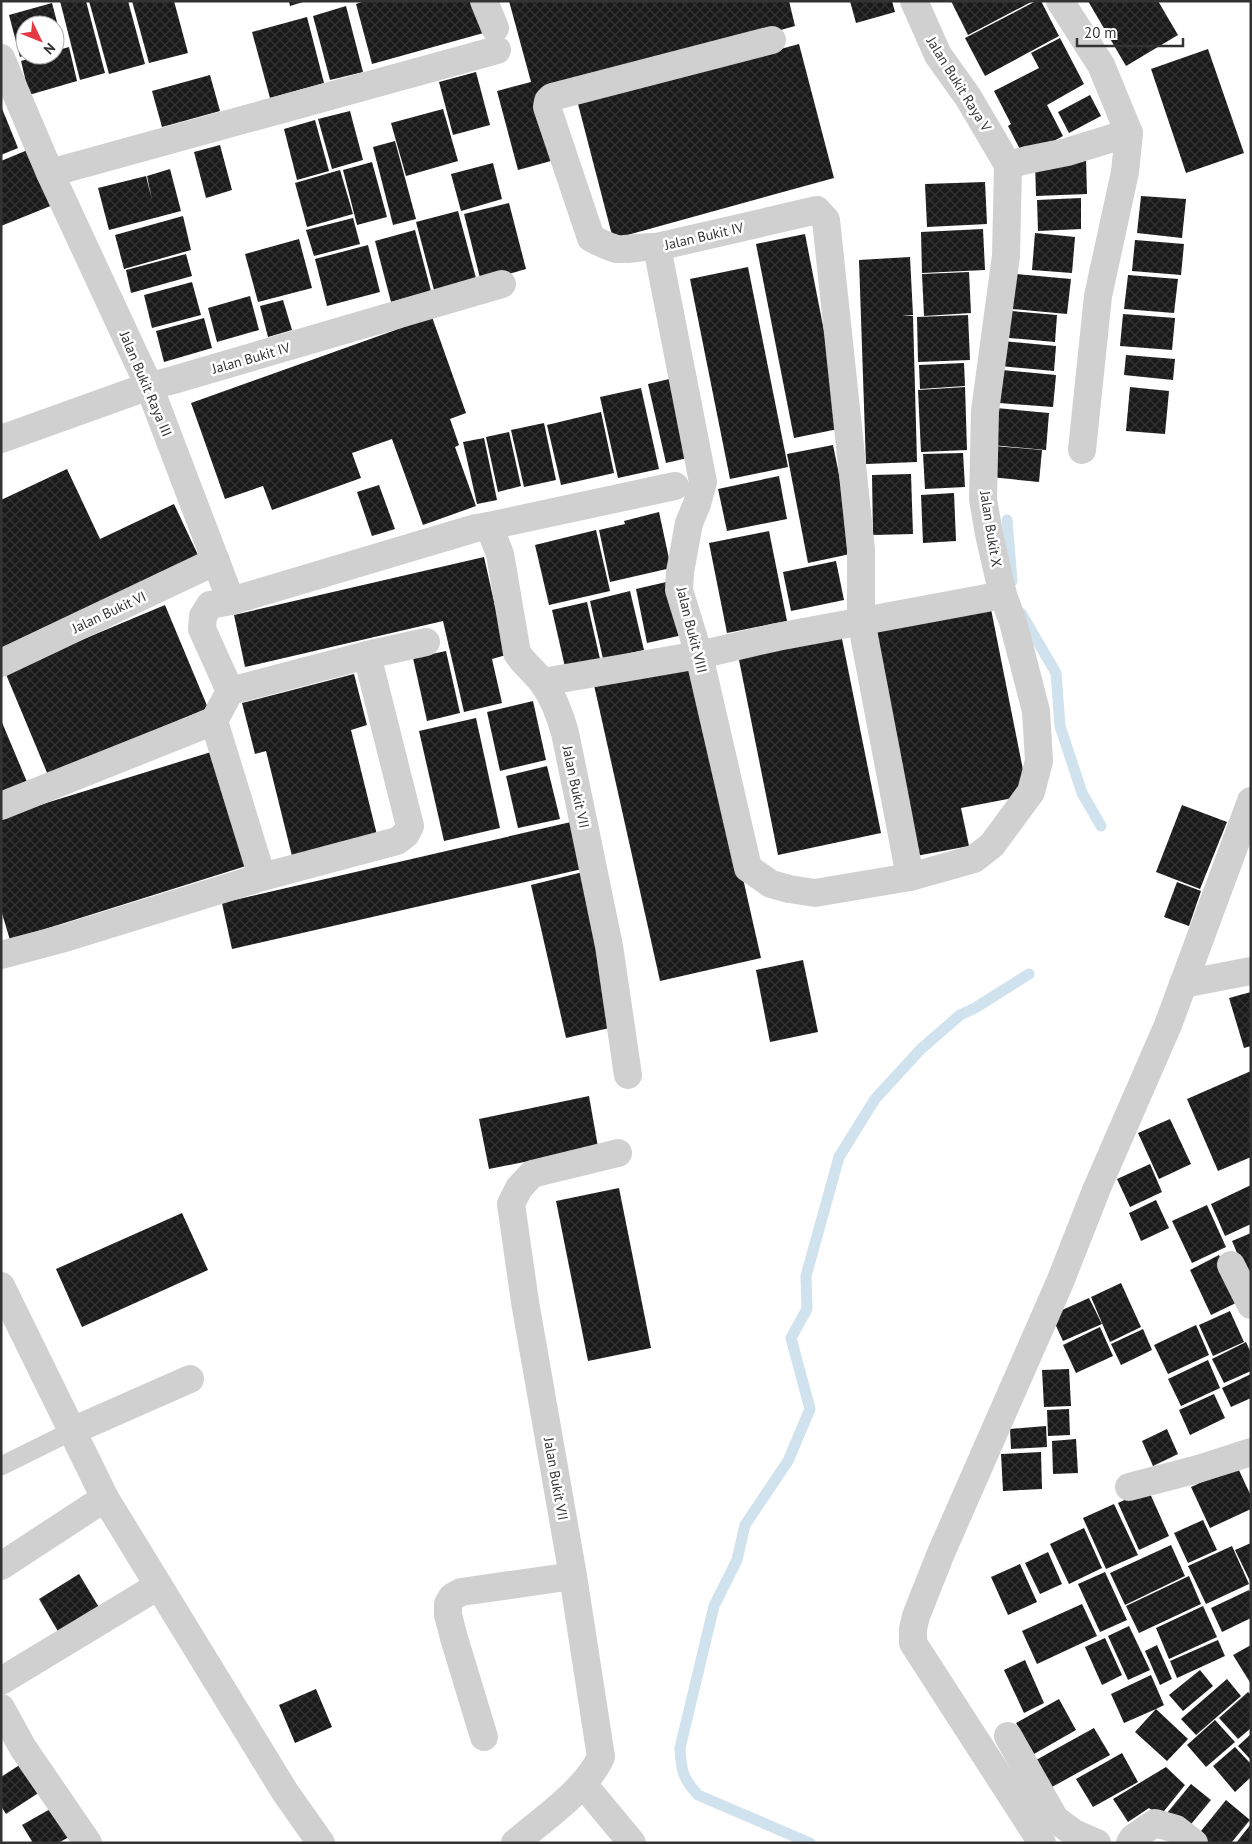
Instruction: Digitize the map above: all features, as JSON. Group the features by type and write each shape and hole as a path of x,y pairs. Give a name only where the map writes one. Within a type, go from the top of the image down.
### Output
{"street":[{"path":"50,173 496,39 484,1"},
{"name":"Jalan Bukit Raya V","path":"914,1 938,55 968,98 1027,160"},
{"path":"1060,1 1101,65 1129,133 1125,172 1098,296 1082,450"},
{"name":"Jalan Bukit IV","path":"772,40 550,99 547,107 591,238 604,245 618,249 645,246 657,247 817,210 826,220 861,550 861,620"},
{"name":"Jalan Bukit Raya III","path":"1,58 50,173 149,386 231,601"},
{"path":"1027,160 1066,152 1129,133"},
{"name":"Jalan Bukit X","path":"771,884 815,893 910,877 974,858 992,844 1031,792 1039,761 1036,710 1013,622 1003,594 983,499 985,411 1006,256 1027,160"},
{"name":"Jalan Bukit VIII","path":"657,247 703,482 689,523 680,572 679,590 699,655 748,868 771,884"},
{"name":"Jalan Bukit IV","path":"1,439 149,386 502,284"},
{"path":"230,691 202,628 203,616 210,605 231,601 482,527 675,486"},
{"name":"Jalan Bukit VII","path":"482,527 500,554 518,653 543,682 557,706 565,733 609,946 628,1076"},
{"name":"Jalan Bukit VI","path":"1,663 216,561"},
{"path":"543,682 699,655 777,636 1003,594"},
{"path":"861,620 910,877"},
{"path":"1,806 214,721 230,691 367,655 426,642"},
{"path":"1,955 65,938 262,877 397,841 406,834 410,826 367,655"},
{"path":"214,721 262,877"},
{"path":"1042,1843 913,1643 913,1629 941,1552 1060,1282 1097,1188 1168,1025 1251,801"},
{"path":"1183,984 1251,971"},
{"name":"Jalan Bukit VII","path":"515,1843 583,1784 595,1770 601,1757 573,1576 527,1312 511,1204 519,1188 532,1174 618,1153"},
{"path":"1231,1265 1251,1305"},
{"path":"1,1286 105,1498 285,1792 321,1843"},
{"path":"72,1431 190,1379"},
{"path":"1129,1487 1251,1452"},
{"path":"1,1566 105,1498"},
{"path":"484,1737 454,1638 448,1615 448,1604 452,1597 461,1592 573,1576"},
{"path":"1,1680 158,1586"},
{"path":"1,1708 23,1748 88,1843"},
{"path":"1008,1736 1055,1819 1074,1832 1097,1843"},
{"path":"583,1784 632,1843"},
{"path":"1130,1843 1133,1838 1155,1823 1176,1829 1194,1843"}],"lane":[{"path":"1,1466 72,1431"}],"building":[{"path":"60,1 86,1 105,73 80,80"},
{"path":"89,1 128,1 145,64 109,74"},
{"path":"132,1 174,1 188,53 149,63"},
{"path":"289,1 303,1 303,2 290,6"},
{"path":"365,1 479,1 487,32 372,64 356,4"},
{"path":"509,1 789,1 795,26 535,98 551,161 518,170 497,91 531,82"},
{"path":"850,1 892,1 895,12 856,23"},
{"path":"951,1 1033,1 968,35"},
{"path":"1036,1 1041,1 1059,36 985,76 965,38"},
{"path":"1088,1 1158,1 1178,35 1126,66"},
{"path":"52,3 55,15 15,15 15,38 9,15"},
{"path":"346,6 363,72 330,80 313,16"},
{"path":"307,17 324,83 270,98 252,32"},
{"path":"1060,38 1084,84 1047,105 1063,136 1024,157 1008,126 1011,124 994,91 1039,68 1031,53"},
{"path":"799,44 834,178 613,239 578,104"},
{"path":"69,47 77,81 29,95 22,65 65,65 65,48"},
{"path":"1208,49 1244,153 1186,173 1151,69"},
{"path":"476,72 490,125 453,135 439,82"},
{"path":"210,75 220,111 162,127 152,91"},
{"path":"1090,95 1101,116 1069,133 1058,112"},
{"path":"1,106 18,148 1,155"},
{"path":"443,109 458,161 406,176 391,123"},
{"path":"350,111 363,160 332,169 318,119"},
{"path":"315,120 329,171 297,180 284,129"},
{"path":"395,141 416,219 393,225 373,147"},
{"path":"220,145 232,190 206,198 194,152"},
{"path":"30,149 53,205 1,226 1,161"},
{"path":"1086,158 1087,194 1036,196 1035,161"},
{"path":"372,162 387,217 357,225 343,170"},
{"path":"493,163 502,199 461,211 451,174"},
{"path":"170,169 181,211 109,230 98,188 146,176 152,200 147,176"},
{"path":"340,170 353,214 307,227 295,183"},
{"path":"985,182 987,224 927,227 925,184"},
{"path":"1141,196 1186,199 1182,238 1137,233"},
{"path":"1081,198 1081,229 1038,231 1037,200"},
{"path":"509,203 526,269 481,282 464,214"},
{"path":"458,211 476,278 434,290 416,222"},
{"path":"183,216 191,250 124,269 115,235"},
{"path":"353,218 360,244 314,256 306,230"},
{"path":"983,229 985,270 922,273 921,232"},
{"path":"415,230 431,291 391,302 375,241"},
{"path":"1035,233 1075,237 1072,273 1032,270"},
{"path":"805,234 843,428 794,438 756,244"},
{"path":"299,239 312,288 258,302 245,254"},
{"path":"1135,240 1184,244 1181,275 1132,271"},
{"path":"368,245 380,292 327,306 315,259"},
{"path":"186,254 192,276 131,293 126,270"},
{"path":"910,257 913,315 902,316 913,316 917,462 866,464 859,260"},
{"path":"748,267 788,467 730,479 690,279"},
{"path":"969,272 971,313 924,316 922,274"},
{"path":"1016,274 1071,279 1067,314 1012,309"},
{"path":"1128,275 1178,279 1174,313 1124,309"},
{"path":"192,282 201,315 152,328 144,295"},
{"path":"250,296 259,330 217,342 208,308"},
{"path":"283,300 292,330 268,337 260,306"},
{"path":"1011,311 1057,315 1055,342 1009,338"},
{"path":"1123,314 1175,318 1172,350 1120,346"},
{"path":"968,315 970,360 918,362 917,317"},
{"path":"432,317 466,413 450,419 459,445 455,447 476,506 423,525 392,439 352,453 361,478 300,500 272,510 263,486 225,499 191,403"},
{"path":"204,318 212,348 164,362 156,331"},
{"path":"1003,341 1056,346 1054,371 1000,366"},
{"path":"1126,355 1175,359 1173,380 1124,375"},
{"path":"964,363 965,386 920,389 919,365"},
{"path":"1002,370 1056,375 1053,407 999,403"},
{"path":"678,377 696,456 666,463 648,384"},
{"path":"965,387 967,450 921,452 918,390"},
{"path":"1130,387 1169,391 1165,434 1126,431"},
{"path":"641,388 659,469 618,478 600,397"},
{"path":"996,408 1049,413 1046,450 992,445"},
{"path":"601,412 614,473 561,485 547,425"},
{"path":"544,423 556,480 524,487 511,430"},
{"path":"509,432 521,486 498,492 486,437"},
{"path":"484,438 497,500 477,504 463,442"},
{"path":"833,445 855,553 808,563 787,454"},
{"path":"994,446 1042,450 1039,482 990,477"},
{"path":"963,453 965,487 925,489 923,454"},
{"path":"67,469 100,539 174,504 198,555 1,648 1,500"},
{"path":"911,474 913,534 873,535 872,475"},
{"path":"779,476 787,519 727,531 718,489"},
{"path":"379,485 395,529 372,536 357,492"},
{"path":"954,493 956,541 923,543 921,495"},
{"path":"659,512 671,568 610,582 599,530 625,524 624,521"},
{"path":"596,530 610,591 549,605 535,545"},
{"path":"769,531 787,621 727,633 709,543"},
{"path":"484,557 506,655 492,659 502,703 464,712 443,621 245,667 234,615"},
{"path":"836,561 844,600 791,611 783,572"},
{"path":"675,580 687,634 647,643 636,589"},
{"path":"630,591 644,650 603,659 590,601"},
{"path":"989,599 1028,795 961,808 969,846 916,856 870,624"},
{"path":"587,602 600,659 565,667 552,610"},
{"path":"165,605 208,708 48,775 5,672"},
{"path":"840,629 881,833 778,855 737,650"},
{"path":"446,651 460,713 427,721 413,658"},
{"path":"694,662 761,958 660,981 594,685"},
{"path":"354,674 367,725 351,730 377,835 292,856 266,751 255,754 242,703"},
{"path":"533,701 546,760 500,771 487,712"},
{"path":"476,718 500,828 444,841 419,731"},
{"path":"1,720 27,782 1,793"},
{"path":"211,752 246,866 10,940 1,910 1,817"},
{"path":"547,766 560,819 518,828 506,776"},
{"path":"1182,805 1227,822 1200,889 1156,872"},
{"path":"571,822 582,869 232,949 222,903"},
{"path":"583,872 618,1026 566,1038 531,885"},
{"path":"1177,882 1201,891 1189,926 1164,917"},
{"path":"803,960 818,1032 770,1042 756,970"},
{"path":"1251,992 1251,1046 1244,1048 1229,998"},
{"path":"1251,1071 1251,1157 1218,1171 1187,1099"},
{"path":"589,1096 598,1147 489,1169 479,1119"},
{"path":"1170,1119 1191,1164 1159,1179 1138,1133"},
{"path":"1150,1164 1162,1192 1130,1207 1117,1179"},
{"path":"1251,1185 1251,1224 1225,1236 1211,1204"},
{"path":"619,1188 651,1348 588,1361 556,1201"},
{"path":"1156,1200 1169,1228 1141,1241 1129,1213"},
{"path":"1207,1205 1226,1247 1192,1263 1172,1221"},
{"path":"182,1213 208,1270 82,1327 56,1269"},
{"path":"1251,1233 1251,1286 1232,1241"},
{"path":"1219,1255 1240,1301 1211,1315 1190,1270"},
{"path":"1121,1283 1141,1327 1110,1342 1091,1297"},
{"path":"1089,1298 1102,1324 1063,1341 1051,1315"},
{"path":"1230,1311 1244,1342 1213,1356 1199,1325"},
{"path":"1196,1325 1209,1355 1168,1374 1154,1345"},
{"path":"1100,1327 1113,1356 1076,1373 1063,1345"},
{"path":"1143,1329 1152,1350 1121,1365 1111,1344"},
{"path":"1246,1342 1251,1353 1251,1371 1224,1383 1212,1359"},
{"path":"1208,1360 1220,1388 1181,1406 1168,1379"},
{"path":"1069,1369 1071,1406 1044,1407 1042,1370"},
{"path":"1251,1374 1251,1398 1231,1407 1222,1388"},
{"path":"1214,1394 1225,1418 1190,1435 1179,1410"},
{"path":"1069,1409 1070,1435 1048,1436 1047,1410"},
{"path":"1046,1426 1047,1447 1011,1449 1010,1429"},
{"path":"1167,1429 1178,1454 1153,1466 1142,1441"},
{"path":"1076,1439 1078,1473 1053,1474 1052,1441"},
{"path":"1041,1452 1042,1489 1003,1491 1001,1454"},
{"path":"1237,1466 1251,1496 1251,1509 1210,1528 1191,1487"},
{"path":"1148,1489 1169,1536 1139,1550 1118,1503"},
{"path":"1114,1504 1138,1555 1106,1569 1083,1518"},
{"path":"1203,1520 1217,1550 1188,1563 1174,1533"},
{"path":"1084,1528 1102,1568 1069,1584 1050,1544"},
{"path":"1251,1543 1251,1583 1235,1550"},
{"path":"1171,1545 1185,1576 1125,1605 1110,1573"},
{"path":"1232,1546 1249,1584 1206,1604 1188,1566"},
{"path":"1048,1552 1062,1584 1040,1594 1025,1563"},
{"path":"1020,1564 1037,1602 1008,1615 991,1577"},
{"path":"1105,1572 1127,1620 1100,1632 1078,1584"},
{"path":"79,1574 100,1609 59,1633 39,1599"},
{"path":"1189,1576 1201,1604 1139,1633 1126,1606"},
{"path":"1249,1590 1251,1594 1251,1618 1222,1632 1211,1608"},
{"path":"1082,1604 1097,1636 1037,1664 1022,1631"},
{"path":"1203,1606 1217,1637 1169,1659 1156,1628"},
{"path":"1129,1626 1150,1670 1128,1680 1108,1636"},
{"path":"1105,1638 1122,1675 1102,1685 1085,1647"},
{"path":"1218,1640 1225,1656 1177,1678 1170,1661"},
{"path":"1157,1645 1172,1679 1160,1685 1145,1651"},
{"path":"1251,1645 1251,1684 1233,1655"},
{"path":"1025,1660 1044,1703 1024,1713 1004,1670"},
{"path":"1200,1670 1213,1686 1183,1711 1169,1695"},
{"path":"1151,1675 1164,1705 1124,1723 1111,1694"},
{"path":"1227,1679 1241,1696 1196,1735 1181,1719"},
{"path":"316,1689 332,1727 295,1743 279,1705"},
{"path":"1248,1692 1251,1695 1251,1728 1238,1739 1219,1718"},
{"path":"1059,1699 1076,1730 1034,1754 1016,1723"},
{"path":"1156,1709 1188,1739 1167,1761 1135,1732"},
{"path":"1215,1720 1235,1742 1206,1767 1187,1745"},
{"path":"1094,1728 1110,1755 1052,1787 1036,1760"},
{"path":"1251,1734 1251,1760 1238,1746"},
{"path":"1235,1747 1251,1764 1251,1777 1235,1792 1213,1766"},
{"path":"1122,1753 1138,1782 1093,1807 1076,1779"},
{"path":"21,1764 40,1792 6,1814 1,1806 1,1777"},
{"path":"1166,1767 1185,1785 1160,1816 1149,1808 1128,1822 1113,1799"},
{"path":"1191,1784 1211,1800 1187,1829 1167,1813"},
{"path":"1226,1800 1250,1820 1231,1843 1205,1843 1197,1836"},
{"path":"52,1808 69,1837 58,1843 33,1843 22,1825"},
{"path":"1251,1824 1251,1843 1236,1843"}],"waterway":[{"path":"1007,520 1012,581"},
{"path":"1021,613 1056,673 1060,726 1082,793 1101,826"},
{"path":"810,1843 698,1795 684,1774 680,1748 714,1606 737,1560 745,1525 788,1461 810,1409 791,1338 807,1309 806,1276 839,1157 875,1099 921,1049 960,1015 975,1008 1029,974"}]}
